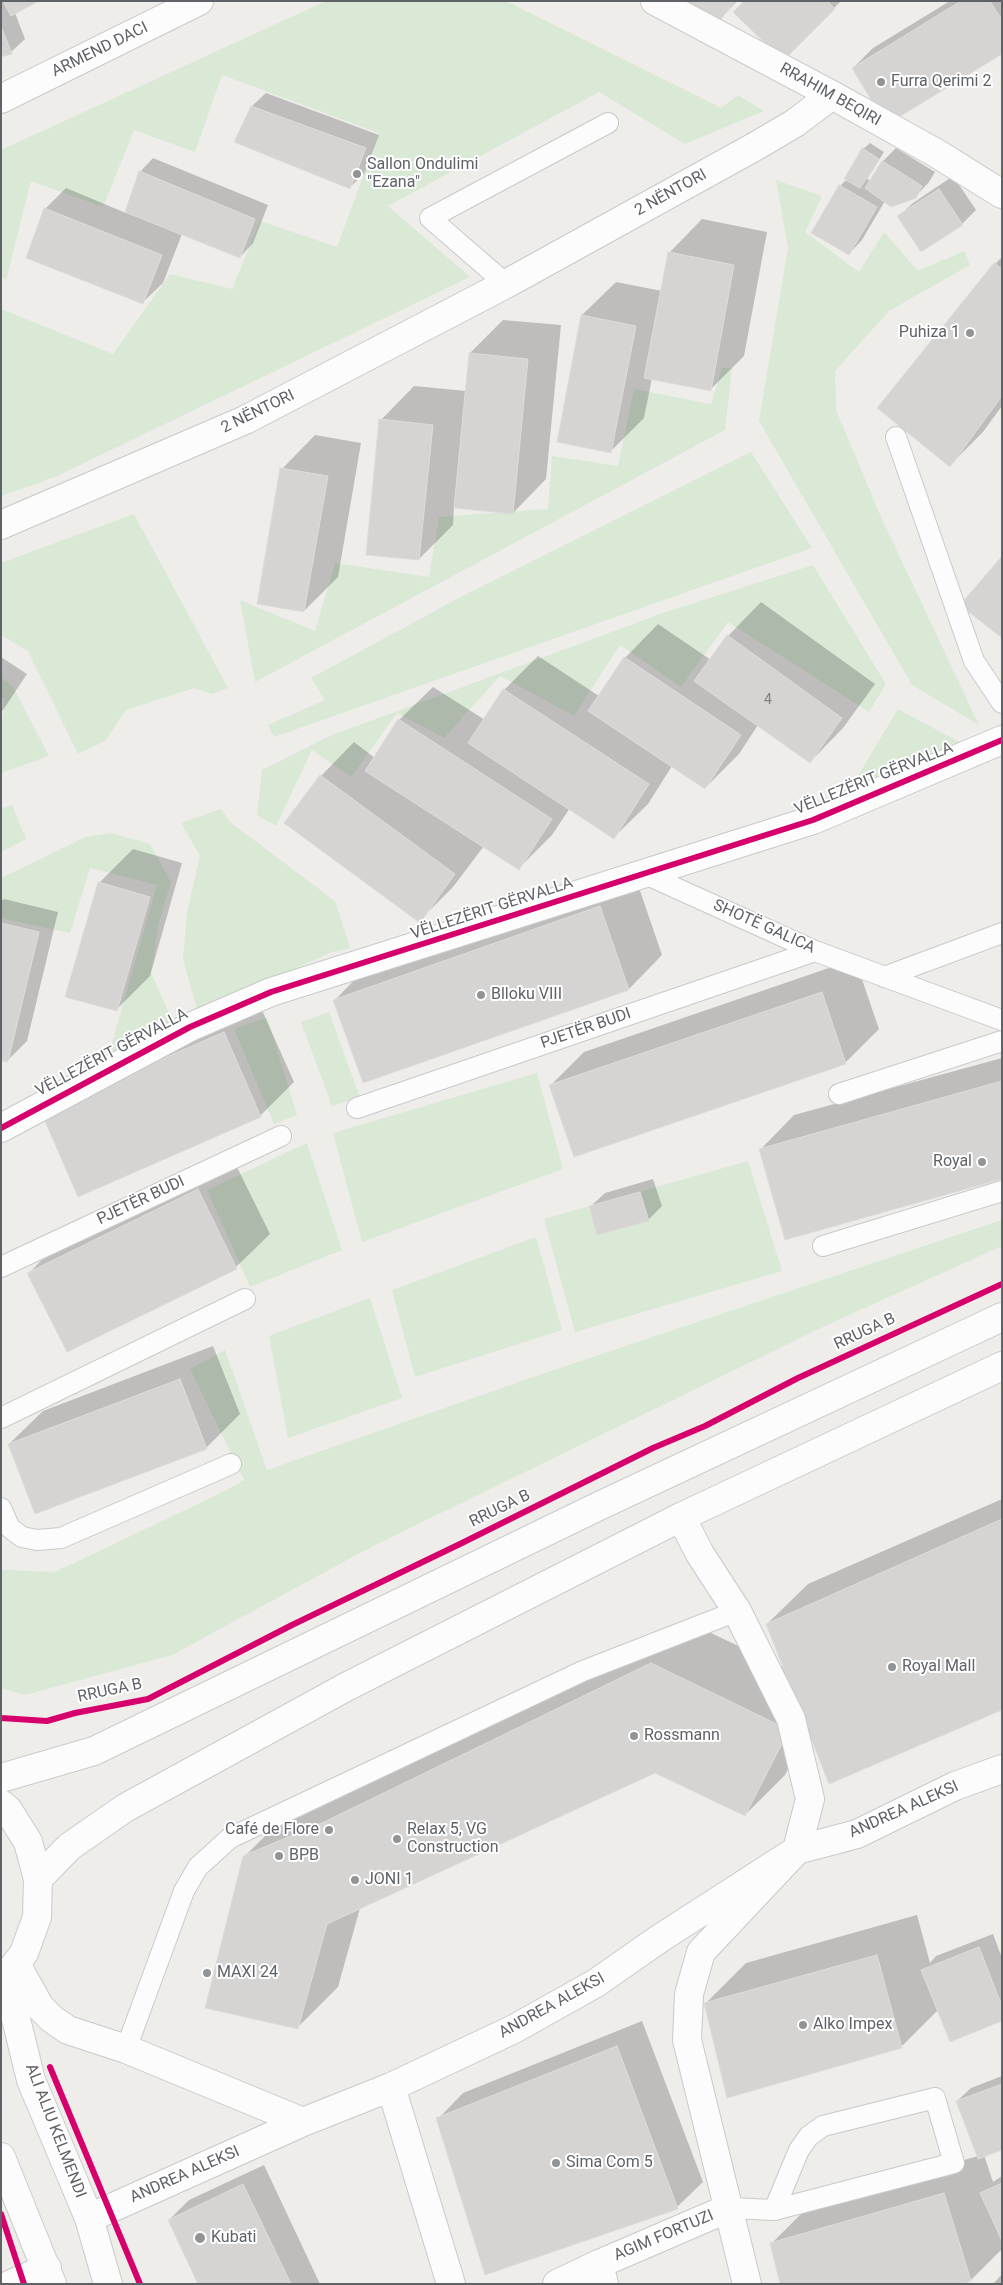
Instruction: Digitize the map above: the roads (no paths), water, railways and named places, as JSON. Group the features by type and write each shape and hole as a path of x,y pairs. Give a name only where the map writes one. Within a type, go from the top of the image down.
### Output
{"street":[{"name":"ARMEND DACI","path":"1,99 199,1"},
{"name":"RRAHIM BEQIRI","path":"655,1 832,95 936,153 1002,194"},
{"name":"2 NËNTORI","path":"1,525 245,420 506,284 756,146 796,123 832,95"},
{"name":"VËLLEZËRIT GËRVALLA","path":"1,1128 190,1027 272,992 813,820 1002,740"},
{"path":"1,1778 94,1751 598,1506 1002,1317"},
{"path":"38,1879 69,1847 125,1808 346,1687 681,1517 1002,1366"},
{"path":"681,1517 700,1554 737,1611 791,1719 810,1799 797,1850 700,1952 689,1994 687,2040 747,2284"},
{"name":"ANDREA ALEKSI","path":"88,2218 303,2122 391,2087 514,2029 596,1983 659,1939 797,1850 857,1834 955,1786 1002,1769"},
{"path":"1,1804 8,1810 28,1842 38,1879 37,1917 24,1954 8,1975 52,2019 68,2030 126,2050 303,2122"},
{"name":"ALI ALIU KELMENDI","path":"8,1975 31,2080 88,2218 108,2284"},
{"path":"391,2087 451,2284"},
{"path":"1,2157 50,2276 11,2284"},
{"name":"AGIM FORTUZI","path":"557,2284 602,2274 729,2208"}],"lane":[{"path":"506,284 430,218 608,123"},
{"path":"896,437 974,661 1002,703"},
{"name":"SHOTË GALICA","path":"645,874 815,950 1002,1020"},
{"path":"884,977 1002,933"},
{"name":"PJETËR BUDI","path":"357,1108 815,950"},
{"path":"839,1094 1002,1041"},
{"name":"PJETËR BUDI","path":"1,1267 281,1136"},
{"path":"823,1246 1002,1191"},
{"path":"1,1418 245,1299"},
{"path":"1,1508 10,1528 22,1537 37,1540 61,1538 231,1464"},
{"path":"126,2050 184,1891 198,1867 230,1838 583,1671 737,1611"},
{"path":"729,2208 774,2210 954,2163 935,2098 823,2126 809,2136 799,2150 774,2210"}],"place":[{"name":"Furra Qerimi 2","path":"881,82"},
{"name":"Sallon Ondulimi \"Ezana\"","path":"357,174"},
{"name":"Puhiza 1","path":"970,333"},
{"name":"Blloku VIII","path":"481,995"},
{"name":"Royal","path":"982,1162"},
{"name":"Royal Mall","path":"892,1667"},
{"name":"Rossmann","path":"634,1736"},
{"name":"Café de Flore","path":"329,1830"},
{"name":"Relax 5, VG Construction","path":"397,1839"},
{"name":"BPB","path":"279,1856"},
{"name":"JONI 1","path":"355,1880"},
{"name":"MAXI 24","path":"207,1973"},
{"name":"Alko Impex","path":"803,2025"},
{"name":"Sima Com 5","path":"556,2163"},
{"name":"Kubati","path":"200,2238"}]}
